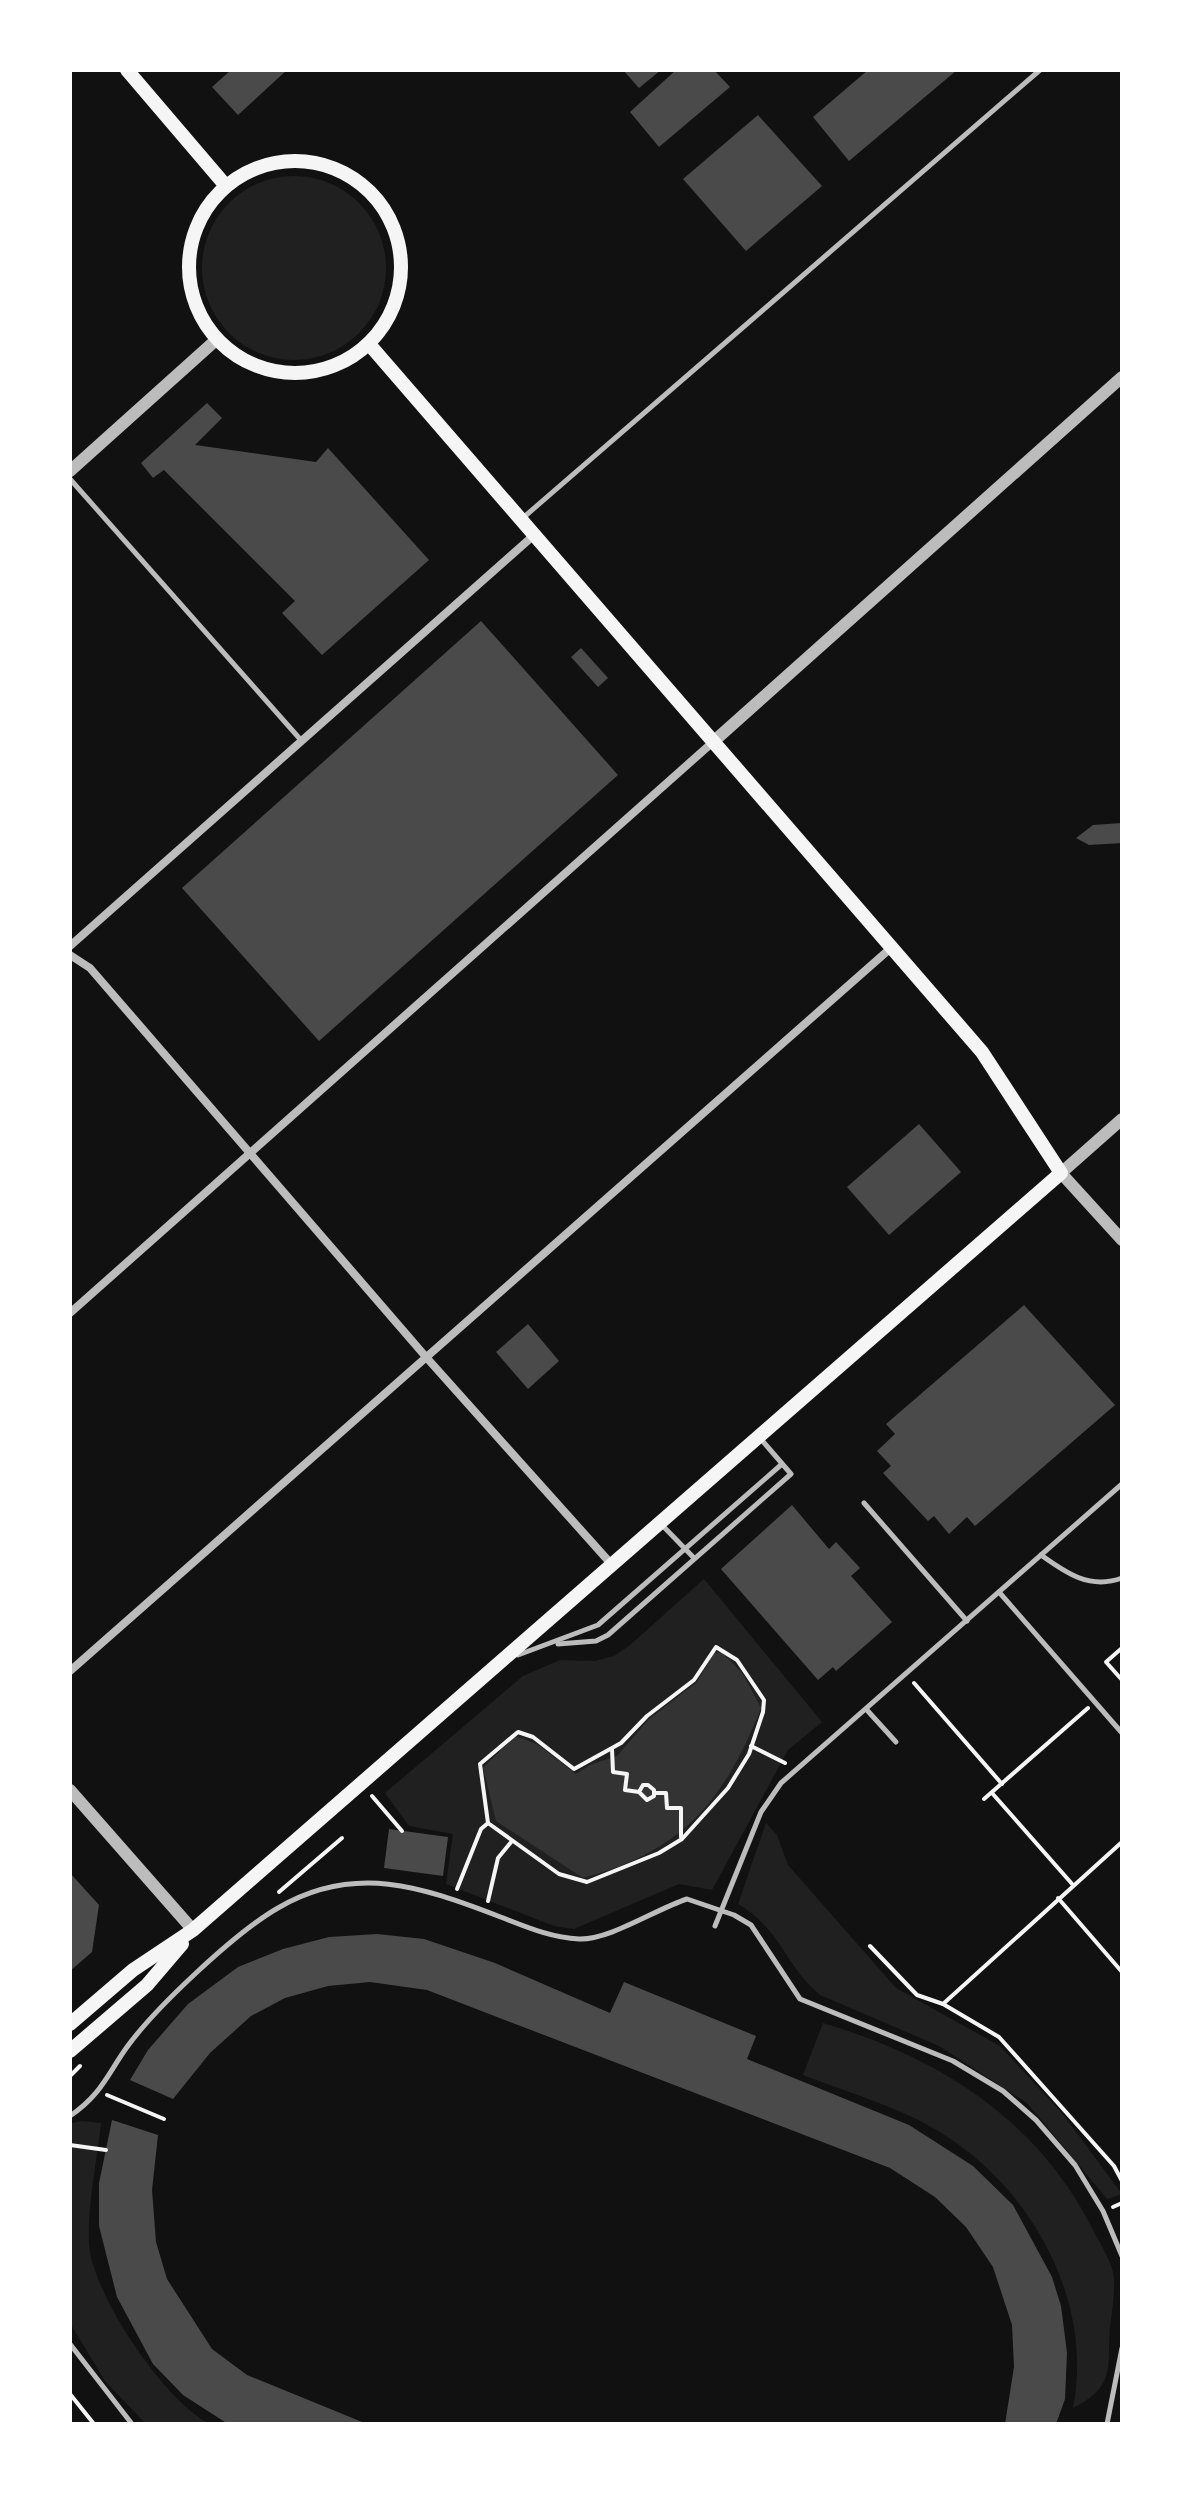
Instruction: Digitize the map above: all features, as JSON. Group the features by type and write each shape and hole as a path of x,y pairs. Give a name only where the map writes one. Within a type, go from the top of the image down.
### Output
{"main road":[{"path":"127,70 226,186"},
{"path":"293,160 329,165 362,183 386,210 400,243 401,280 391,315 369,344 350,359 328,369 280,373 256,367 216,340 197,311 188,278 191,244 204,212 226,186 257,167 293,160"},
{"path":"70,2024 133,1970 193,1930 362,1785 1061,1173 982,1052 369,344"},
{"path":"70,2051 147,1985 193,1930"}],"street":[{"path":"70,471 216,340"},
{"path":"70,1313 1122,377"},
{"path":"70,946 300,739 533,536"},
{"path":"70,1671 892,947"},
{"path":"70,955 90,968 426,1357 613,1566"},
{"path":"1122,1119 1061,1173 1122,1240"},
{"path":"70,1790 193,1930"}],"lane":[{"path":"520,520 1040,70"},
{"path":"70,479 300,739"},
{"path":"549,1644 596,1641 608,1635 791,1474 760,1437"},
{"path":"498,1666 523,1651 598,1625 782,1464"},
{"path":"715,1926 761,1812 781,1783 1122,1484"},
{"path":"864,1503 967,1621"},
{"path":"661,1523 694,1558"},
{"path":"1041,1555 1082,1580 1110,1583 1122,1578"},
{"path":"999,1592 1122,1733"},
{"path":"866,1709 896,1742"},
{"path":"70,2116 99,2092 127,2047 170,1998 277,1908 347,1883 423,1888 539,1931 583,1939 601,1935 687,1899 751,1925 800,1999 953,2061 1014,2100 1075,2165 1103,2211 1122,2256"},
{"path":"70,2344 132,2424"},
{"path":"1107,2424 1122,2348"}],"path":[{"path":"716,1647 737,1660 764,1700 751,1746 728,1788 682,1839 659,1853 587,1882 559,1874 488,1823 480,1764 511,1736 518,1732 533,1737 574,1769 613,1751 647,1716 694,1680 716,1647"},
{"path":"1122,1648 1106,1662 1122,1680"},
{"path":"907,1673 1002,1784"},
{"path":"984,1799 1095,1702"},
{"path":"751,1746 798,1769"},
{"path":"613,1751 613,1772 627,1774 625,1790 639,1792 647,1800 654,1793 666,1793 667,1808 681,1808 682,1839"},
{"path":"639,1792 646,1784 654,1793"},
{"path":"362,1785 402,1831"},
{"path":"992,1793 1073,1885"},
{"path":"453,1899 481,1829 488,1823"},
{"path":"485,1911 498,1858 512,1841"},
{"path":"943,2004 1122,1842"},
{"path":"1058,1898 1122,1972"},
{"path":"870,1946 902,1984 917,1995 943,2004 999,2037 1114,2166 1122,2181"},
{"path":"99,2092 164,2119"},
{"path":"70,2145 106,2150"},
{"path":"70,2394 94,2424"}],"shaded area":[{"path":"294,176 329,183 359,203 379,233 386,268 379,303 359,333 329,353 294,360 259,353 229,333 209,303 202,268 209,233 229,203 259,183"},
{"path":"704,1579 822,1722 788,1750 712,1890 679,1884 574,1929 554,1926 446,1884 453,1834 409,1826 385,1793 523,1676 560,1660 595,1661 614,1656"},
{"path":"722,1652 743,1674 761,1708 732,1770 715,1796 674,1837 618,1867 583,1878 496,1821 483,1768 515,1736 537,1744 576,1774 590,1765 617,1756 649,1719 697,1682 714,1653"},
{"path":"766,1823 777,1835 788,1865 896,1988 1000,2046 1062,2113 1122,2194 1107,2199 1027,2103 939,2046 820,1995 808,1984 764,1924 738,1904"},
{"path":"823,2023 906,2054 980,2097 1013,2124 1043,2155 1069,2189 1105,2253 1114,2278 1106,2375 1103,2384 1087,2400 1073,2408 1077,2370 1075,2332 1053,2259 1034,2225 985,2166 955,2142 901,2112 803,2075"},
{"path":"72,2123 101,2123 89,2245 103,2291 117,2318 153,2371 192,2412 210,2424 146,2424 105,2381 70,2323 70,2129"}],"building":[{"path":"231,70 287,70 238,115 212,87"},
{"path":"623,70 661,70 639,88"},
{"path":"676,70 714,70 730,87 659,147 630,112"},
{"path":"868,70 957,70 849,161 813,117"},
{"path":"758,115 822,186 746,251 683,179"},
{"path":"207,403 222,418 195,445 316,462 328,448 429,560 322,655 282,613 295,601 164,470 153,478 141,463"},
{"path":"481,621 618,775 319,1041 182,888"},
{"path":"581,648 608,678 598,687 571,657"},
{"path":"1122,823 1122,843 1089,845 1076,838 1093,825"},
{"path":"919,1124 961,1172 889,1235 847,1187"},
{"path":"1024,1305 1115,1405 975,1526 967,1517 949,1534 934,1516 928,1521 883,1473 891,1466 877,1451 895,1434 886,1424"},
{"path":"528,1324 559,1361 528,1389 496,1352"},
{"path":"792,1505 829,1549 836,1542 860,1568 851,1576 892,1622 836,1671 833,1667 818,1680 721,1569"},
{"path":"389,1829 448,1837 443,1876 384,1868"},
{"path":"70,1873 99,1905 92,1952 70,1971"},
{"path":"377,1934 424,1939 495,1963 610,2013 624,1982 756,2036 747,2059 909,2125 973,2166 1013,2205 1052,2277 1061,2306 1067,2353 1065,2399 1056,2424 1005,2424 1014,2367 1012,2325 993,2267 966,2227 935,2197 890,2168 427,1990 370,1982 328,1986 285,1998 251,2016 210,2053 173,2099 130,2080 148,2050 188,2004 238,1967 283,1949 329,1937"},
{"path":"112,2120 158,2135 152,2190 156,2242 167,2279 212,2349 247,2375 367,2424 228,2424 183,2395 153,2364 117,2297 99,2226 99,2183"}]}
